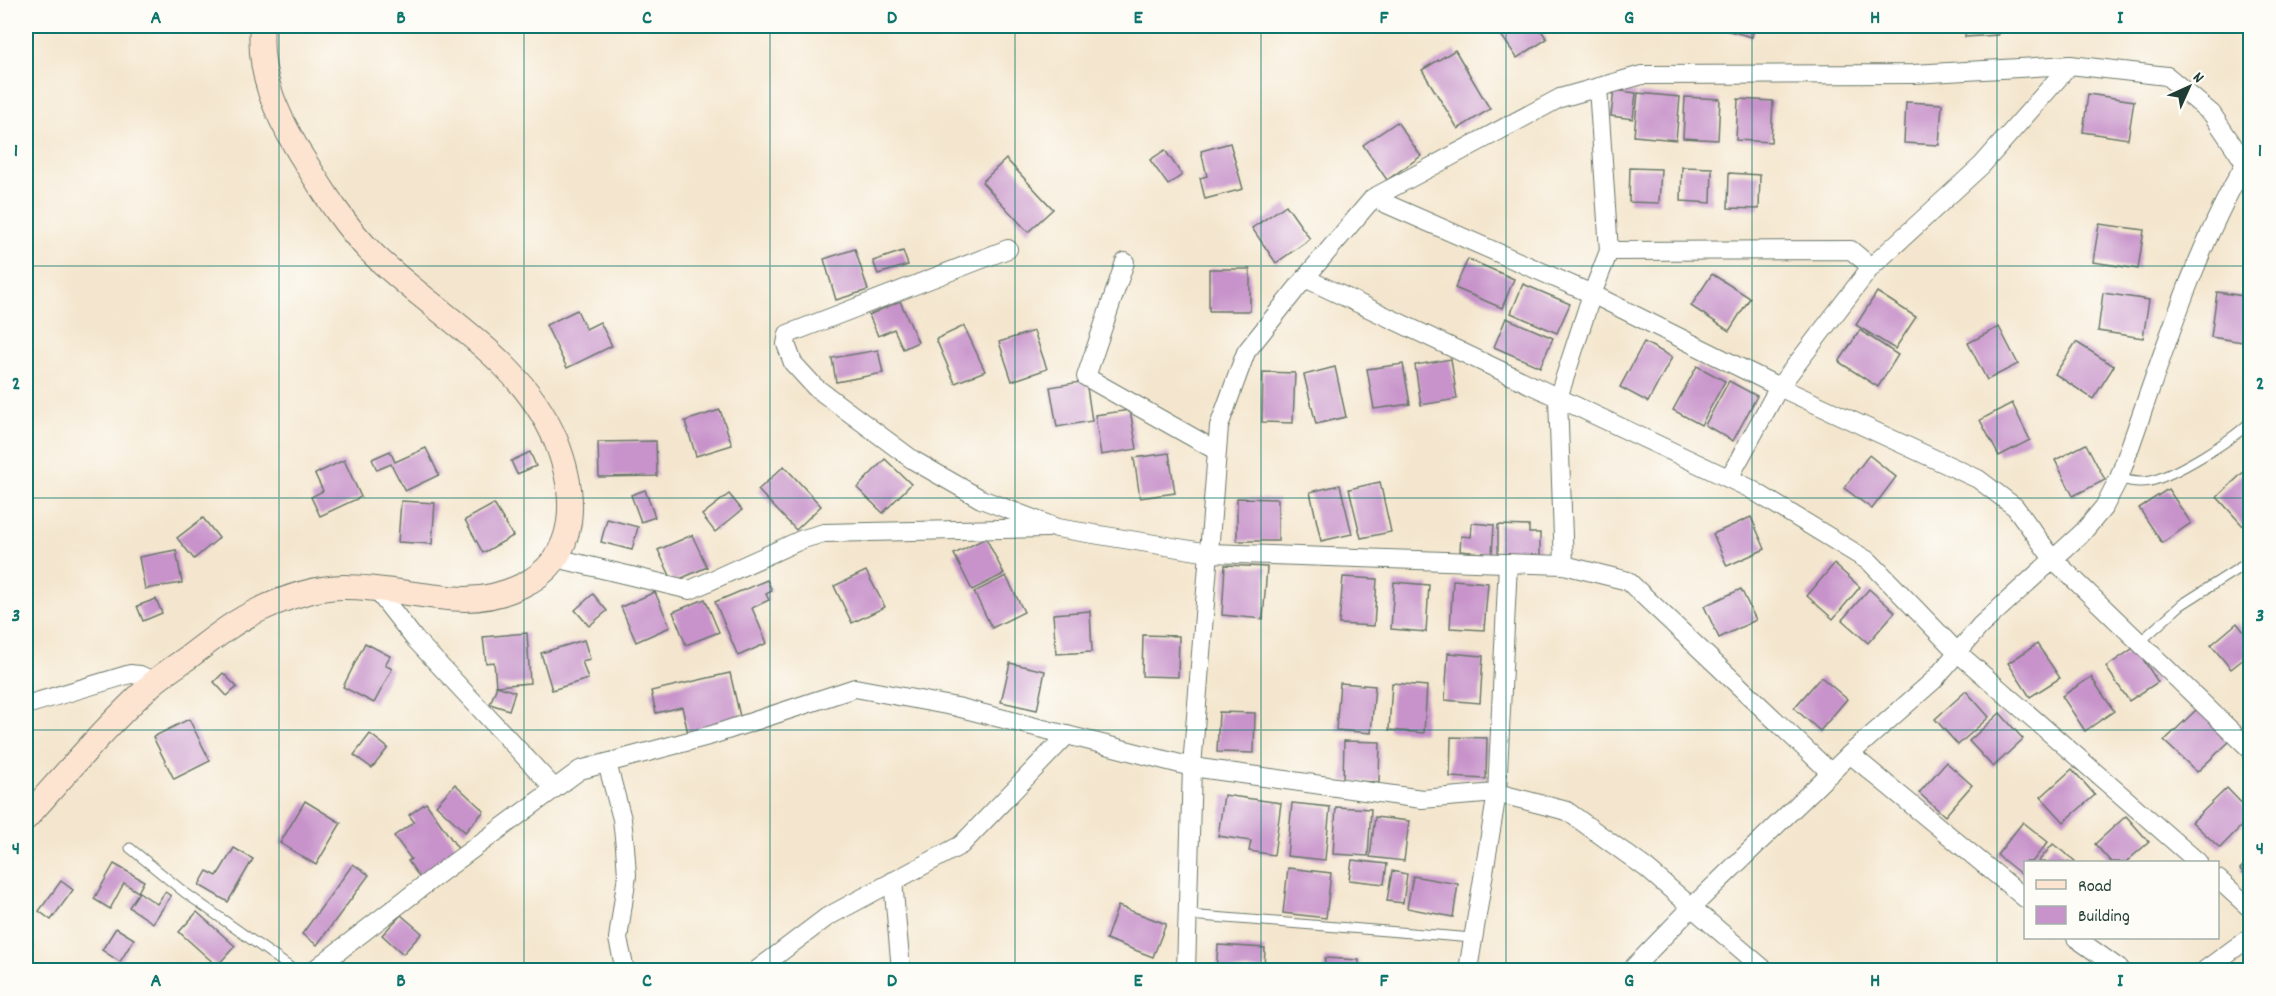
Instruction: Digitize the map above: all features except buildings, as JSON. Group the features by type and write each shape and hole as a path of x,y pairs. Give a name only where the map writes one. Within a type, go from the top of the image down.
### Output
{"street":[{"path":"26,818 104,731 155,682 226,629 255,612 280,601 323,589 342,587 375,588 466,599 489,597 529,582 556,558 564,543 570,501 567,475 549,424 532,397 514,376 478,342 375,256 330,203 284,127 272,98 263,72 260,48 262,26"},
{"path":"1729,478 1779,387 1871,267 1982,165 2070,65"},
{"path":"1186,970 1192,767 1219,426 1246,352 1373,198 1560,98 1642,75 1912,74 2070,65 2168,76 2212,114 2248,159 2188,287 2119,478 2104,507 2094,520 1980,626 1934,680 1850,754 1630,970"},
{"path":"1564,565 1558,398 1592,294 1609,251 1598,87"},
{"path":"1373,198 1592,294 1779,387 1978,479 2015,507 2053,559 2250,749"},
{"path":"1008,249 788,334 786,344 793,363 815,387 913,460 981,499 1057,528"},
{"path":"1609,251 1851,250 1871,267"},
{"path":"1125,262 1086,377 1217,451"},
{"path":"1305,278 1749,488 1870,562 1958,652 2197,861"},
{"path":"556,558 690,590 803,538 824,534 1057,528 1209,553 1564,565 1628,581 1831,773"},
{"path":"1468,970 1497,793 1508,563"},
{"path":"375,588 414,638 554,788"},
{"path":"26,705 130,674 140,675 155,682"},
{"path":"314,970 436,876 580,770 712,735 855,688 957,707 1192,767 1422,799 1497,793 1568,811 1646,868 1765,970"},
{"path":"757,970 827,917 961,845 1067,735"},
{"path":"1850,754 2024,898"},
{"path":"607,763 622,819 626,847 627,875 618,939 625,970"},
{"path":"894,881 901,970"},
{"path":"2219,881 2250,908"},
{"path":"2205,970 2250,937"},
{"path":"2077,939 2121,970"}],"lane":[{"path":"2119,478 2137,482 2160,478 2227,442 2250,422"},
{"path":"2140,642 2181,604 2250,561"},
{"path":"130,848 184,892 294,970"},
{"path":"1188,915 1473,938"}]}
